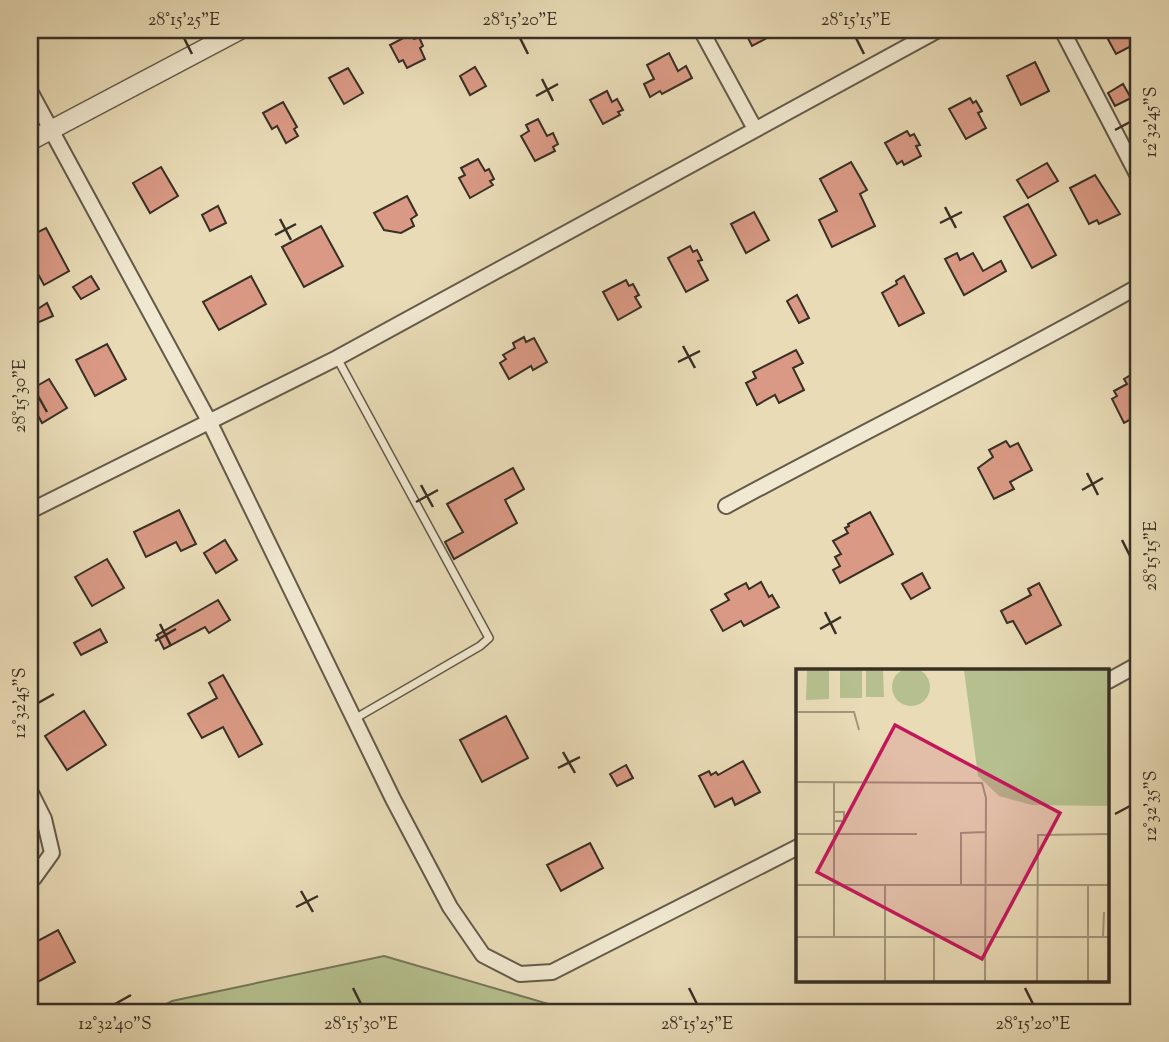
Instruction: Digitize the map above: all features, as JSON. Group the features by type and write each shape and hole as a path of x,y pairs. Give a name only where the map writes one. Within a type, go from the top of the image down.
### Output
{"street":[{"path":"30,141 240,30"},
{"path":"701,30 755,129"},
{"path":"30,511 337,358 938,30"},
{"path":"1062,30 1139,178"},
{"path":"30,91 209,421 356,718 393,799 450,907 483,955 520,974 552,972 796,847"},
{"path":"726,506 844,442 1046,339 1139,286"},
{"path":"1110,680 1139,664"},
{"path":"30,791 44,819 52,853 30,880"}],"lane":[{"path":"337,358 489,638 481,646 356,718"}],"green space":[{"path":"384,956 559,1007 563,1012 151,1012 172,1001"}],"building":[{"path":"744,30 782,30 752,46"},
{"path":"1103,30 1132,30 1139,42 1116,54"},
{"path":"411,34 414,39 419,37 425,59 407,68 403,60 399,62 390,45"},
{"path":"669,53 678,71 686,66 692,78 662,94 660,91 650,97 644,84 654,79 647,65"},
{"path":"1035,62 1049,91 1021,105 1007,76"},
{"path":"475,67 486,86 470,95 460,76"},
{"path":"348,68 363,93 344,104 329,78"},
{"path":"1123,84 1131,98 1115,106 1108,93"},
{"path":"607,91 612,102 617,99 623,110 618,112 620,115 603,124 590,100"},
{"path":"970,98 973,103 976,101 982,111 978,113 986,128 966,139 949,109"},
{"path":"283,102 297,127 294,129 298,136 286,143 277,126 272,129 263,113"},
{"path":"538,119 547,136 553,133 558,144 553,147 555,151 535,161 521,136 529,131 526,125"},
{"path":"907,131 910,136 914,134 920,145 916,146 921,156 904,165 902,161 897,164 885,143"},
{"path":"478,159 485,171 489,169 494,179 490,181 493,185 470,198 459,178 465,175 461,168"},
{"path":"851,162 867,190 860,194 875,226 832,247 819,220 837,211 820,179"},
{"path":"1047,163 1058,181 1028,198 1017,180"},
{"path":"161,167 178,196 150,213 133,183"},
{"path":"1095,175 1120,214 1099,224 1097,220 1089,224 1070,188"},
{"path":"407,196 417,215 411,219 414,226 401,233 384,230 374,213"},
{"path":"1028,204 1056,255 1032,268 1004,217"},
{"path":"218,206 226,223 210,231 202,215"},
{"path":"754,212 769,240 746,253 731,224"},
{"path":"321,226 343,266 304,287 282,247"},
{"path":"46,228 69,271 44,285 30,259 30,236"},
{"path":"690,246 693,252 697,250 702,260 698,261 708,280 686,292 668,258"},
{"path":"957,253 960,260 973,253 983,271 1001,261 1006,271 964,295 945,259"},
{"path":"91,276 99,289 81,299 73,287"},
{"path":"251,276 266,304 219,330 203,302"},
{"path":"904,276 924,313 899,326 882,293"},
{"path":"626,280 629,286 633,284 639,295 635,297 641,307 618,320 603,292"},
{"path":"797,295 809,318 799,323 787,301"},
{"path":"47,303 53,316 30,326 30,314"},
{"path":"524,337 526,342 534,338 547,362 533,370 531,366 509,379 500,363 506,359 503,355 515,348 513,343"},
{"path":"107,344 126,379 95,396 76,360"},
{"path":"796,350 803,363 793,368 804,390 779,403 775,395 757,405 746,383 756,378 753,372"},
{"path":"1139,370 1139,415 1124,423 1112,399 1117,396 1114,391 1127,384 1124,379"},
{"path":"49,379 67,408 42,423 35,410 30,414 30,390"},
{"path":"1006,441 1010,447 1018,443 1032,470 1010,482 1014,489 994,499 978,468 993,457 989,450"},
{"path":"513,468 524,489 505,500 517,523 454,559 445,542 463,532 447,504"},
{"path":"179,510 196,544 181,551 176,542 146,557 134,532"},
{"path":"870,512 893,554 840,583 833,570 840,566 835,557 841,554 833,541 848,533 845,528 848,524"},
{"path":"225,540 237,560 216,573 204,553"},
{"path":"107,559 124,588 92,606 75,577"},
{"path":"922,573 930,588 911,599 902,584"},
{"path":"761,582 769,597 772,595 779,607 744,626 741,621 723,631 711,610 729,600 725,594 746,583 749,589"},
{"path":"1039,583 1061,625 1026,644 1013,621 1007,623 1001,611 1031,595 1028,589"},
{"path":"218,600 230,620 209,633 205,627 164,649 157,635"},
{"path":"100,629 107,642 81,655 74,643"},
{"path":"223,675 262,744 239,757 223,727 202,738 188,714 217,698 209,683"},
{"path":"84,711 106,745 67,770 45,736"},
{"path":"506,716 528,758 482,782 460,740"},
{"path":"743,761 760,792 735,805 732,798 715,807 699,776 709,771 711,775 716,772 718,775"},
{"path":"626,765 633,778 617,786 610,774"},
{"path":"590,843 603,868 561,891 547,865"},
{"path":"58,930 75,962 30,986 30,945"}]}
